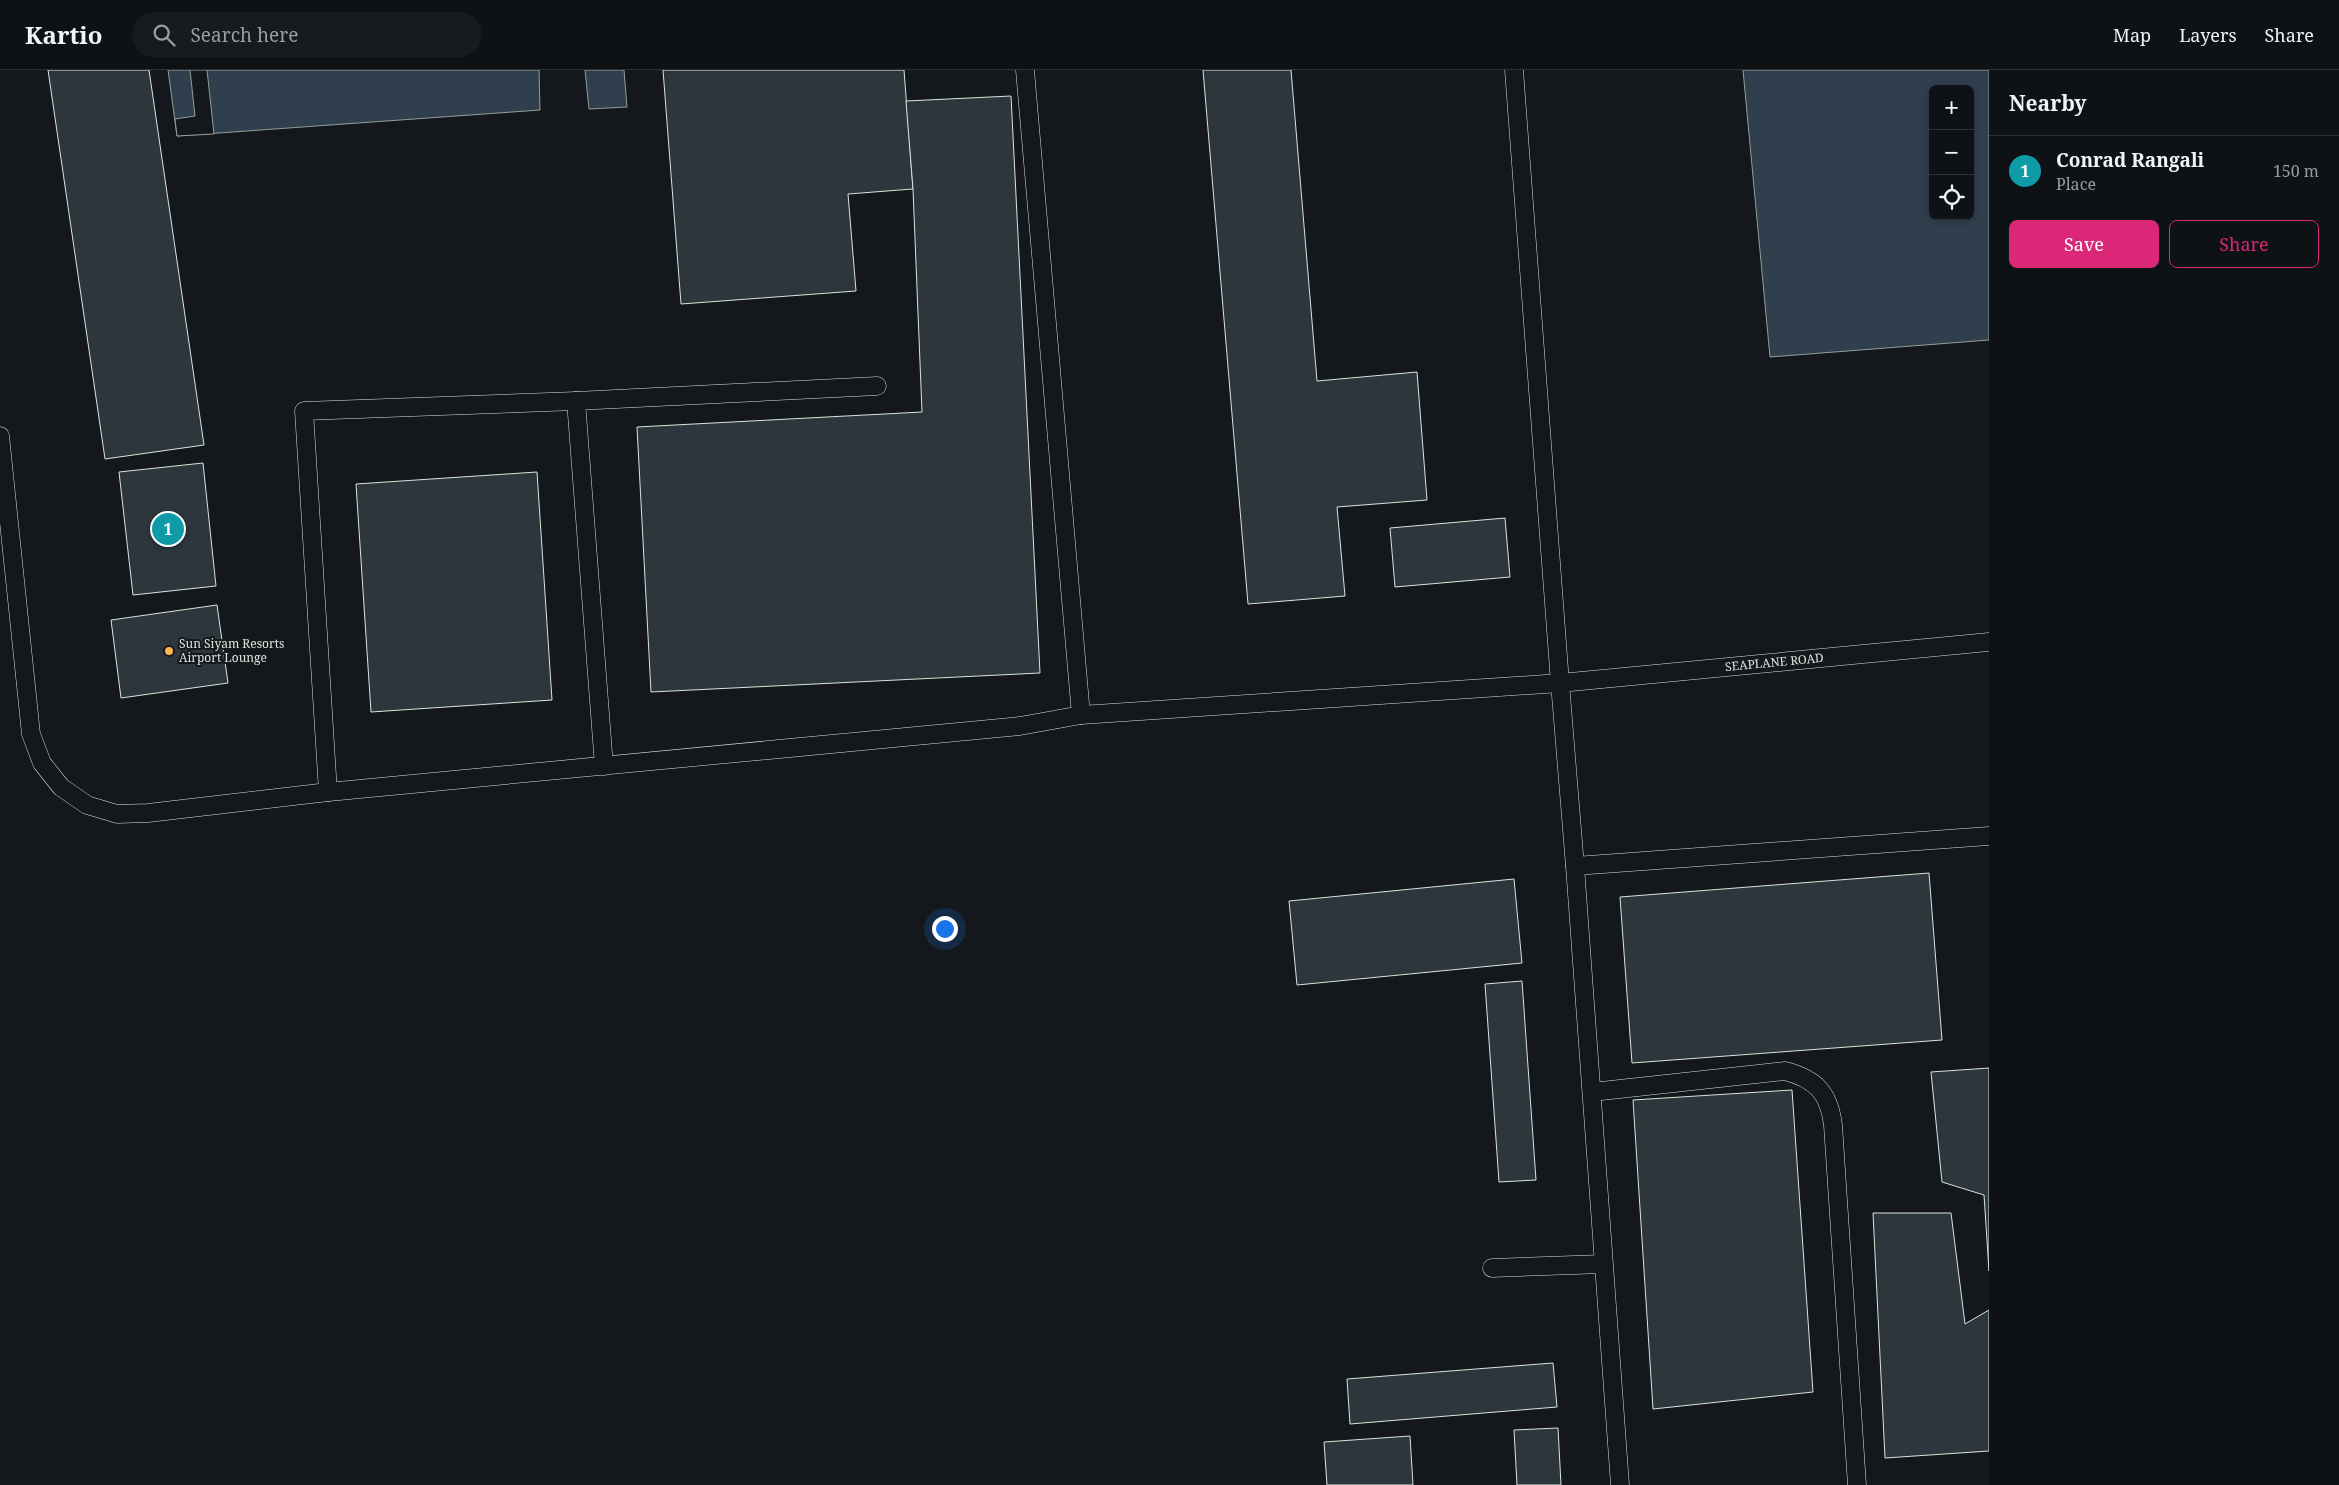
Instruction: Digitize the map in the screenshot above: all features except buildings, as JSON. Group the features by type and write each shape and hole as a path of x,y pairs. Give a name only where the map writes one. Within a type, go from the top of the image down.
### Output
{"lane":[{"path":"1025,70 1081,715"},
{"path":"1514,70 1560,683 1576,866 1620,1485"},
{"path":"328,792 304,411 877,386"},
{"path":"576,400 604,766"},
{"name":"SEAPLANE ROAD","path":"0,436 31,734 42,763 62,787 87,805 117,814 148,814 328,792 1020,726 1081,715 1560,683 1989,642"},
{"path":"1576,866 1989,836"},
{"path":"1592,1092 1785,1071 1807,1079 1824,1095 1831,1110 1834,1125 1856,1485"},
{"path":"1492,1268 1603,1264"}],"water":[{"path":"168,70 539,70 540,110 177,136"},
{"path":"585,70 624,70 627,107 589,109"},
{"path":"1743,70 1989,70 1989,340 1770,357"}],"pier":[{"path":"190,70 207,70 214,134 177,136 175,119 195,116"}],"place":[{"name":"Conrad Rangali","path":"168,529"},
{"name":"Sun Siyam Resorts Airport Lounge","path":"169,651"}]}
